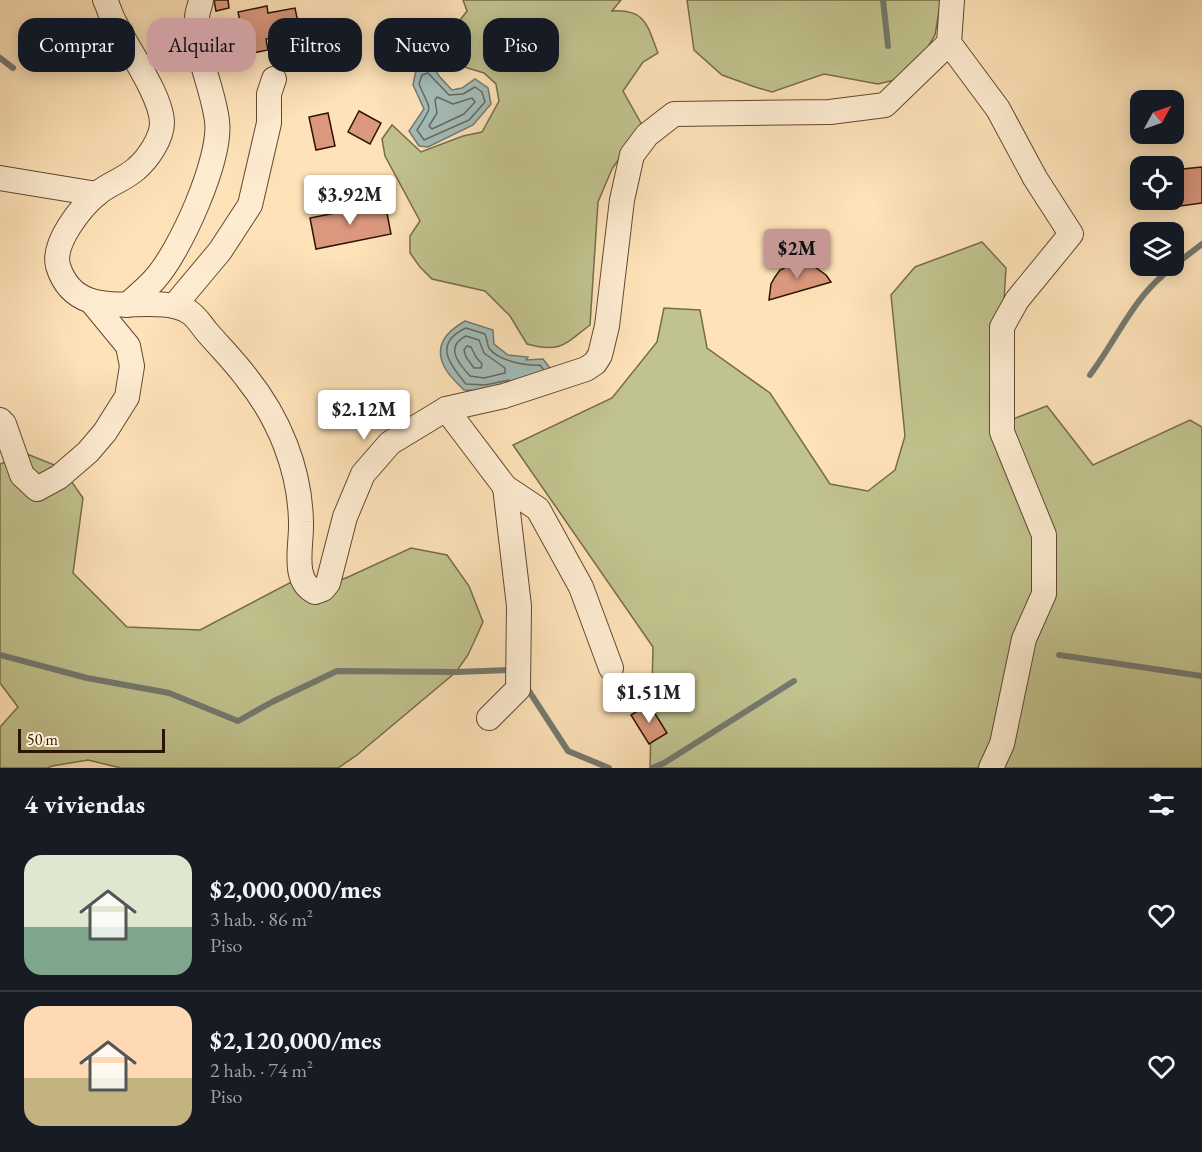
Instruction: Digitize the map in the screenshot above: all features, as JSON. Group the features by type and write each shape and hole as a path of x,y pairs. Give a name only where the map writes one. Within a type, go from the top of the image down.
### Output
{"street":[{"path":"0,420 4,424 22,475 37,489 59,477 88,452 105,432 127,397 132,366 128,346 91,301 72,289 66,282 58,266 57,257 58,249 68,227 97,194 136,169 153,148 162,122 158,103 114,22 105,0"},
{"path":"127,305 155,279 178,244 193,216 214,153 218,124 199,42 197,17 201,0"},
{"path":"952,0 949,43 998,109 1035,178 1071,234 1017,300 1002,327 1002,432 1044,535 1044,594 1024,639 1002,744 991,768"},
{"path":"91,301 105,304 174,306 190,312 246,378 271,414 289,453 295,474 302,523 300,577 306,588 315,592 328,583 345,517 363,474 390,443 446,409 504,396 586,369 595,363 600,355 607,326 622,200 632,155 647,135 674,114 830,112 885,105 949,43"},
{"path":"174,306 220,251 250,205 269,123 269,94 274,79"},
{"path":"0,178 97,194"},
{"path":"446,409 505,487 538,509 581,587 611,668"},
{"path":"489,718 518,689 519,606 505,487"}],"green space":[{"path":"463,0 621,0 612,11 623,11 639,16 648,27 658,53 643,62 623,91 642,125 612,169 598,202 590,325 567,342 555,347 547,348 527,344 510,316 485,291 432,279 410,253 410,236 420,221 385,156 382,139 392,125 421,152 463,136 482,132 499,101 496,84 484,73 471,69 471,18 462,18 467,11"},
{"path":"687,0 941,0 935,35 911,76 878,84 824,74 772,92 722,75 694,50"},
{"path":"982,242 1006,268 999,380 1013,419 1047,406 1093,465 1190,420 1202,427 1202,768 650,768 653,647 513,445 612,398 657,342 664,308 700,310 707,348 770,393 830,484 868,491 895,470 905,436 891,295 915,267"},
{"path":"27,454 62,468 83,498 73,573 127,627 200,630 299,578 328,583 346,578 411,548 447,555 469,586 483,622 468,655 456,672 357,755 338,768 121,768 88,760 48,768 0,768 0,727 18,707 0,683 0,464"}],"water":[{"path":"416,72 437,72 452,90 462,88 475,79 488,88 491,104 473,125 428,147 419,146 409,131 424,109 413,85"},
{"path":"465,321 493,330 494,344 508,355 528,357 526,360 543,359 554,373 486,391 464,390 447,371 440,353 443,340"}],"building":[{"path":"214,0 228,0 229,8 216,11"},
{"path":"267,6 268,13 295,8 297,18 268,18 268,39 266,39 268,50 256,52 256,18 239,18 238,12"},
{"path":"359,111 381,123 370,144 348,132"},
{"path":"328,113 335,146 316,150 309,117"},
{"path":"1202,167 1202,203 1184,205 1184,169"},
{"path":"385,203 391,234 316,249 310,218"},
{"path":"794,263 812,265 826,275 831,282 769,300 771,284 775,277 780,270"},
{"path":"649,704 667,733 649,744 631,715"}],"waterway":[{"path":"883,0 888,46"},
{"path":"0,58 13,68"},
{"path":"1090,375 1132,310 1146,293 1169,270 1202,244"},
{"path":"0,655 87,678 169,693 238,721 337,671 512,670"},
{"path":"1059,655 1202,676"},
{"path":"652,768 664,763 794,681"},
{"path":"525,685 568,751 609,768"}]}
